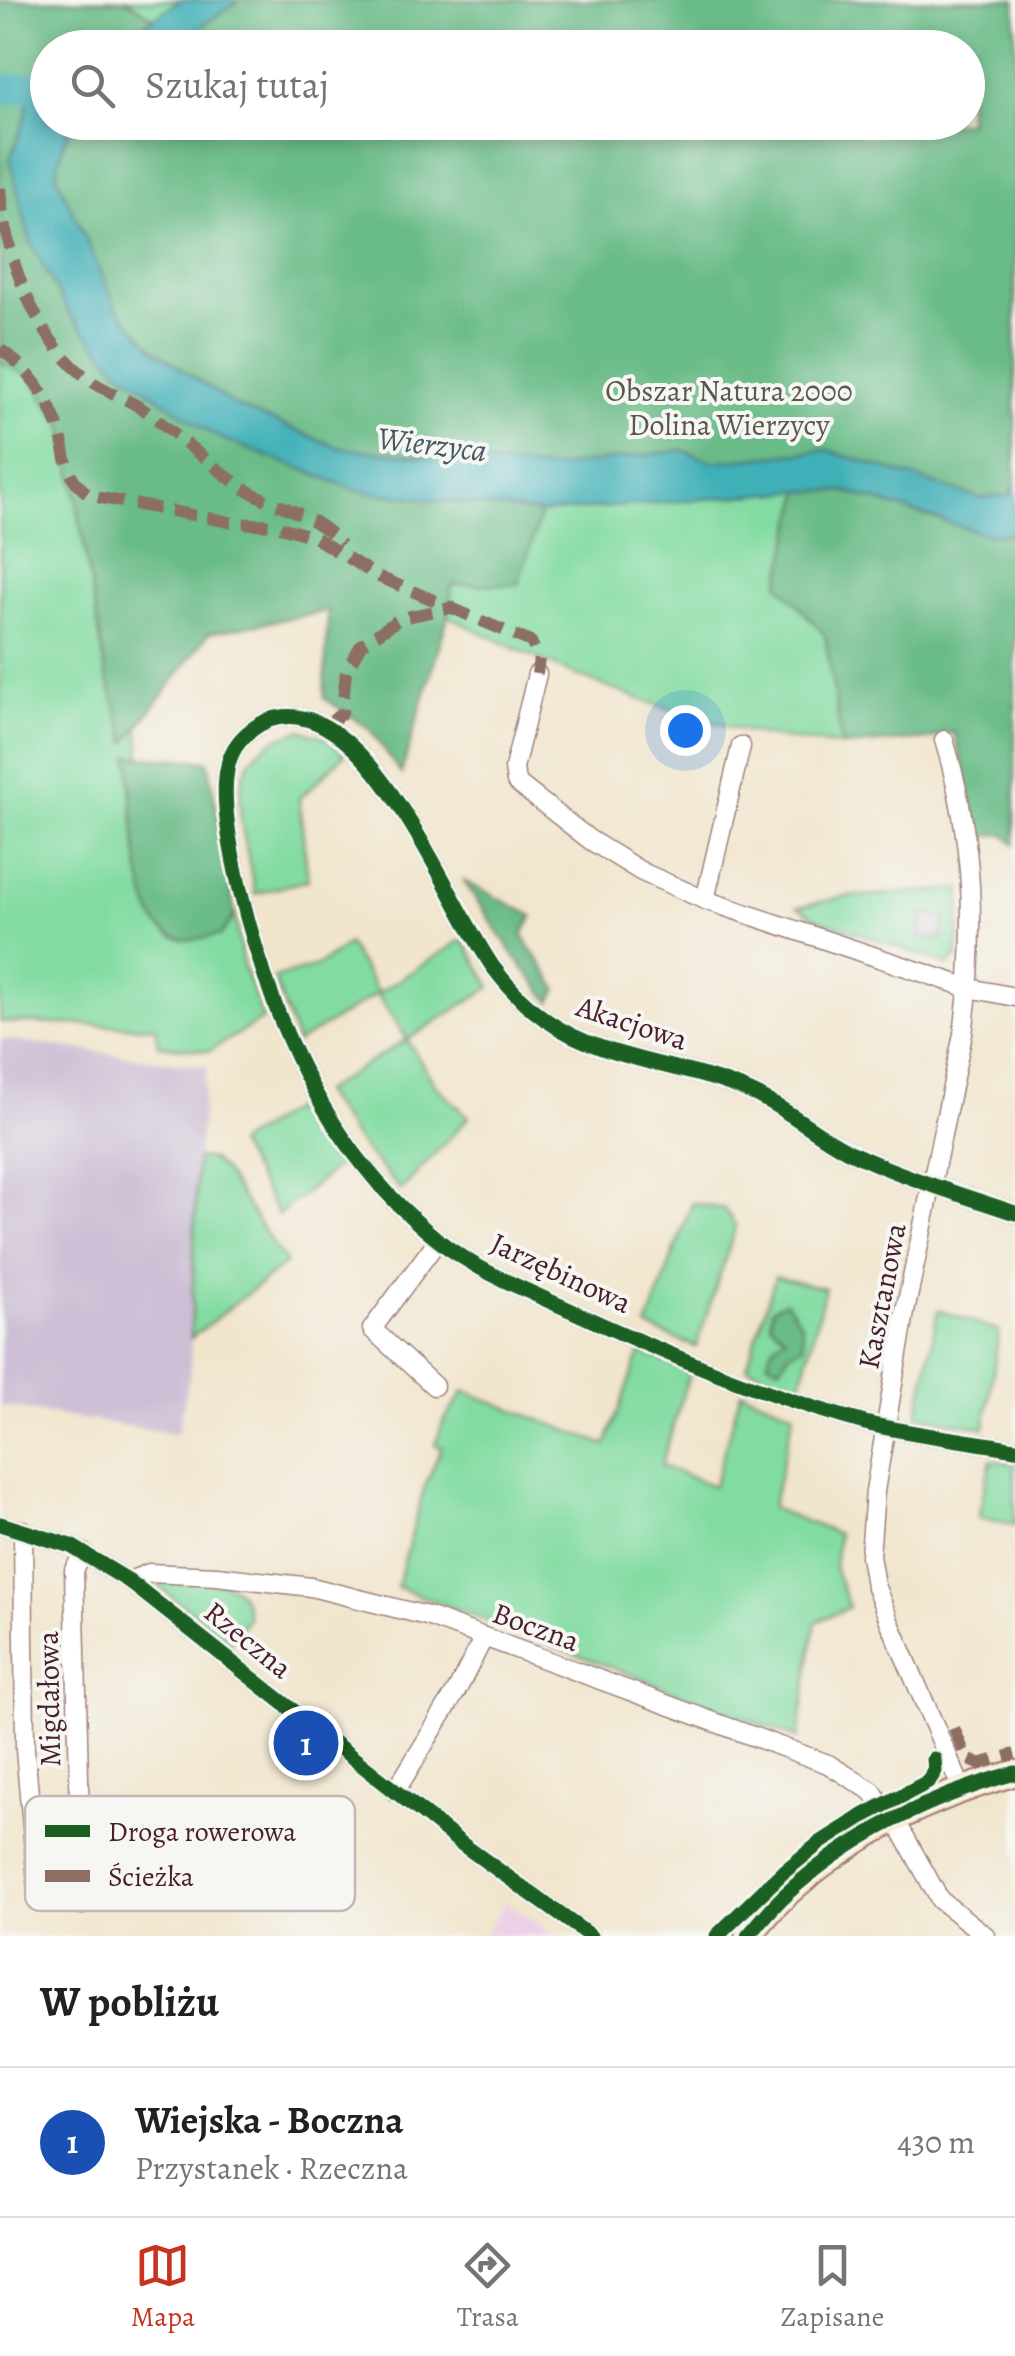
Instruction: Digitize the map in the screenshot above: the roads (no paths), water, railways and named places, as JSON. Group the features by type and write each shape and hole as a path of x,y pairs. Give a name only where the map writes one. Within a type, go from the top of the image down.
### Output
{"street":[{"path":"537,674 514,768 516,782 590,840 629,864 705,900 969,988 1015,997"},
{"name":"Akacjowa","path":"264,722 280,717 312,720 326,726 359,754 408,818 491,964 526,1004 553,1026 602,1047 750,1091 851,1152 1015,1213"},
{"name":"Jarzębinowa","path":"264,722 235,747 227,764 224,788 234,858 267,984 292,1050 331,1121 382,1185 438,1240 512,1286 764,1390 885,1427 1015,1449"},
{"name":"Kasztanowa","path":"944,740 958,786 972,890 969,988 885,1427 870,1556 875,1585 962,1789"},
{"path":"705,900 740,746"},
{"path":"434,1386 372,1329 438,1240"},
{"name":"Rzeczna","path":"0,1524 84,1554 130,1580 462,1844 590,1936"},
{"path":"23,1530 25,1750 29,1796"},
{"name":"Migdałowa","path":"79,1796 74,1570 84,1554"},
{"name":"Boczna","path":"130,1580 149,1573 175,1574 311,1587 428,1616 828,1764 873,1792 940,1900 986,1936"},
{"path":"395,1792 484,1637"},
{"path":"748,1936 782,1897 830,1859 893,1820 962,1789 1015,1773"}],"water":[{"path":"180,0 240,0 196,30 137,30"},
{"path":"30,88 30,140 65,140 56,174 116,307 155,350 235,406 339,448 547,469 683,450 713,462 827,450 979,498 1009,495 1015,486 1015,534 986,534 845,491 801,491 541,513 359,491 215,436 119,370 70,315 31,243 10,160 26,116"}],"waterway":[{"path":"0,90 30,87"}],"place":[{"name":"Wiejska - Boczna","path":"306,1743"}],"park label":[{"name":"Obszar Natura 2000 Dolina Wierzycy","path":"729,408"}],"water label":[{"name":"Wierzyca","path":"432,444"}]}
